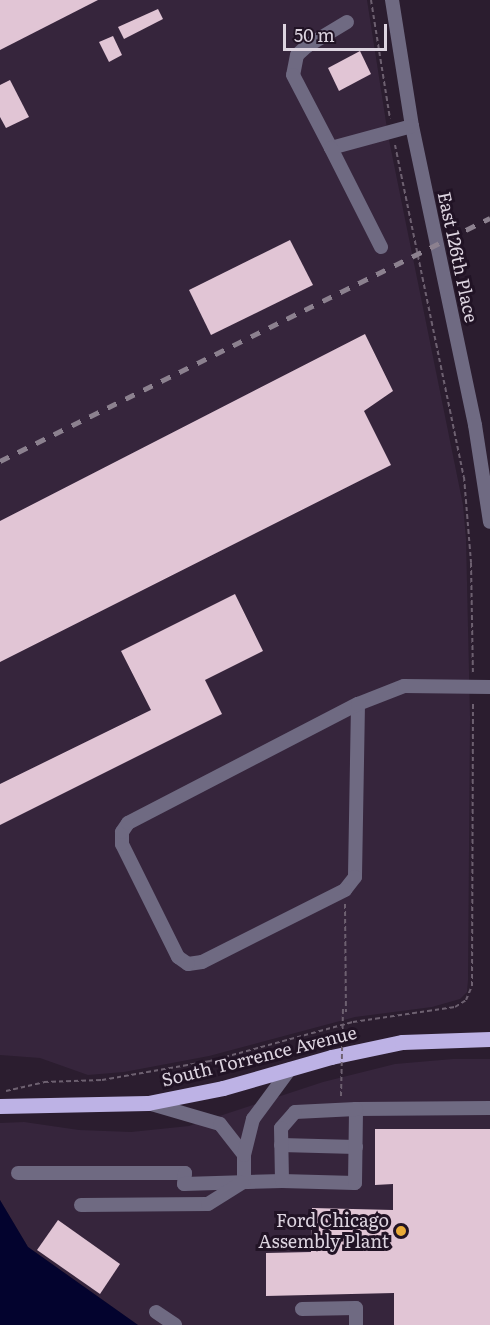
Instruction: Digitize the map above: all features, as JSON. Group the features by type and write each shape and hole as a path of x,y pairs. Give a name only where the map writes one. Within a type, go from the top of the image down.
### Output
{"main road":[{"name":"South Torrence Avenue","path":"0,1106 148,1103 223,1088 402,1042 490,1039"}],"street":[{"name":"East 126th Place","path":"392,0 412,126 475,425 490,522"},
{"path":"347,22 307,46 297,56 293,75 381,247"},
{"path":"331,148 412,126"},
{"path":"358,704 355,877 345,890 202,962 188,964 178,957 122,844 122,832 128,823 358,704 404,686 490,687"},
{"path":"244,1182 244,1155 253,1119 290,1069"},
{"path":"148,1103 220,1124 244,1155"},
{"path":"282,1181 281,1128 295,1112 490,1108"},
{"path":"18,1173 184,1173 184,1184 282,1181 355,1183 356,1109"},
{"path":"281,1145 356,1147"},
{"path":"81,1205 208,1204 244,1182"},
{"path":"302,1309 356,1308 356,1325"},
{"path":"156,1312 175,1325"}],"path":[{"path":"0,1096 9,1088 44,1082 102,1080 210,1061 353,1022 445,1009 466,1000 472,986 473,687 471,563 464,477 393,130 370,0"},
{"path":"345,890 346,1012"},
{"path":"341,1096 343,1006"}],"shaded area":[{"path":"0,0 367,0 388,135 463,505 466,539 470,717 468,980 467,992 460,999 432,1007 355,1017 209,1056 124,1072 88,1075 40,1058 0,1055"},
{"name":"Ford Chicago Assembly Plant","path":"453,1059 490,1059 490,1325 138,1325 28,1247 0,1200 0,1123 24,1122 79,1130 131,1132 189,1126 323,1082 395,1064"},
{"path":"0,1200 28,1247 138,1325 0,1325"}],"building":[{"path":"0,0 98,0 0,50"},
{"path":"158,9 163,19 124,39 118,27"},
{"path":"113,36 122,55 109,62 99,42"},
{"path":"360,51 371,74 339,91 328,68"},
{"path":"10,80 29,117 6,128 0,117 0,85"},
{"path":"290,240 313,285 211,335 189,290"},
{"path":"365,334 393,391 364,411 391,465 0,662 0,521"},
{"path":"235,594 263,651 205,680 222,714 0,825 0,784 151,710 121,651"},
{"name":"Ford Chicago Assembly Plant","path":"375,1129 490,1129 490,1325 394,1325 394,1293 266,1296 266,1253 311,1252 312,1208 393,1210 393,1184 375,1185"},
{"path":"58,1220 120,1264 100,1294 37,1250"}],"railway":[{"path":"0,461 490,218"}],"place":[{"name":"Ford Chicago Assembly Plant","path":"401,1231"}]}
